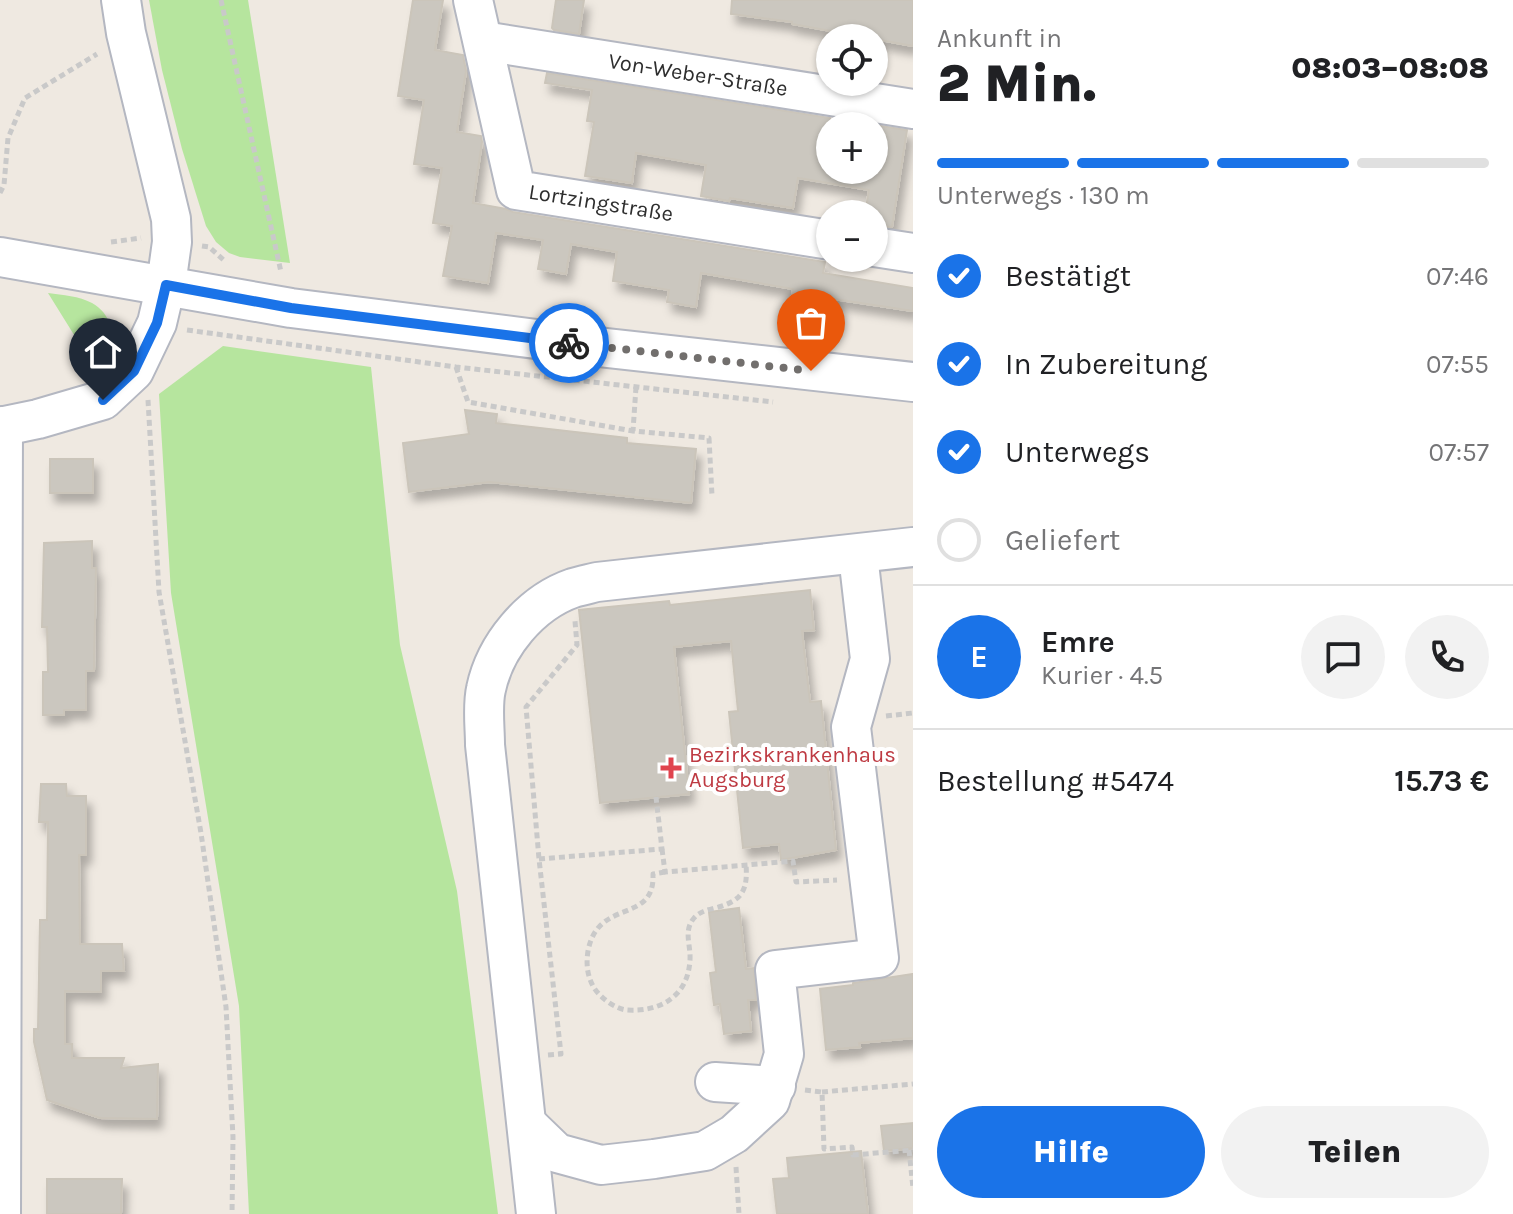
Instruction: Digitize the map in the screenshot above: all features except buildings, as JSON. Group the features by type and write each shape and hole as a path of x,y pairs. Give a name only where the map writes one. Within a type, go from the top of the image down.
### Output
{"street":[{"path":"1,1214 2,426 103,400 134,371 157,323 172,242 171,219 126,33 121,0"},
{"name":"Lortzingstraße","path":"473,0 516,190 816,238"},
{"name":"Von-Weber-Straße","path":"483,41 913,109"},
{"path":"888,249 913,253"},
{"path":"0,257 291,308 913,382"},
{"path":"858,555 870,659 851,727 879,958 775,970 784,1054 770,1101 734,1134 705,1151 601,1165 557,1153 534,1109 519,1058 485,745 485,692 500,652 527,618 546,602 571,588 597,582 913,547"},
{"path":"715,1082 776,1086"},
{"path":"534,1109 536,1214"}],"path":[{"path":"221,0 281,272"},
{"path":"0,193 4,185 8,138 25,98 98,53"},
{"path":"186,330 215,334"},
{"path":"456,367 468,402 633,431 709,438 712,496"},
{"path":"633,431 636,387"},
{"path":"147,390 159,592 201,833 226,1007 233,1137 232,1214"},
{"path":"519,1058 561,1054 526,707 577,645 574,615"},
{"path":"656,797 665,872"},
{"path":"539,859 662,849"},
{"path":"746,864 743,894 727,905 698,914 691,921 687,933 690,959 683,986 664,1005 649,1010 622,1009 594,988 586,964 591,938 607,919 646,900 652,888 653,874 746,864 793,861 796,882 868,878"},
{"path":"776,1086 822,1092 913,1084"},
{"path":"822,1092 824,1149 852,1147 853,1155 911,1150 913,1188"},
{"path":"734,1134 739,1214"}],"green space":[{"path":"149,0 248,0 290,263 229,253 216,242 206,226 162,70"},
{"path":"48,293 87,301 98,307 107,318 111,331 110,345 94,367"},
{"path":"223,346 371,367 400,645 457,891 498,1214 249,1214 239,1006 171,593 159,394"}],"way so far":[{"path":"569,343 811,371"}],"place":[{"name":"Bezirkskrankenhaus Augsburg","path":"671,768"}],"route":[{"path":"103,400 134,371 157,323 166,285 291,308 569,343"}]}
